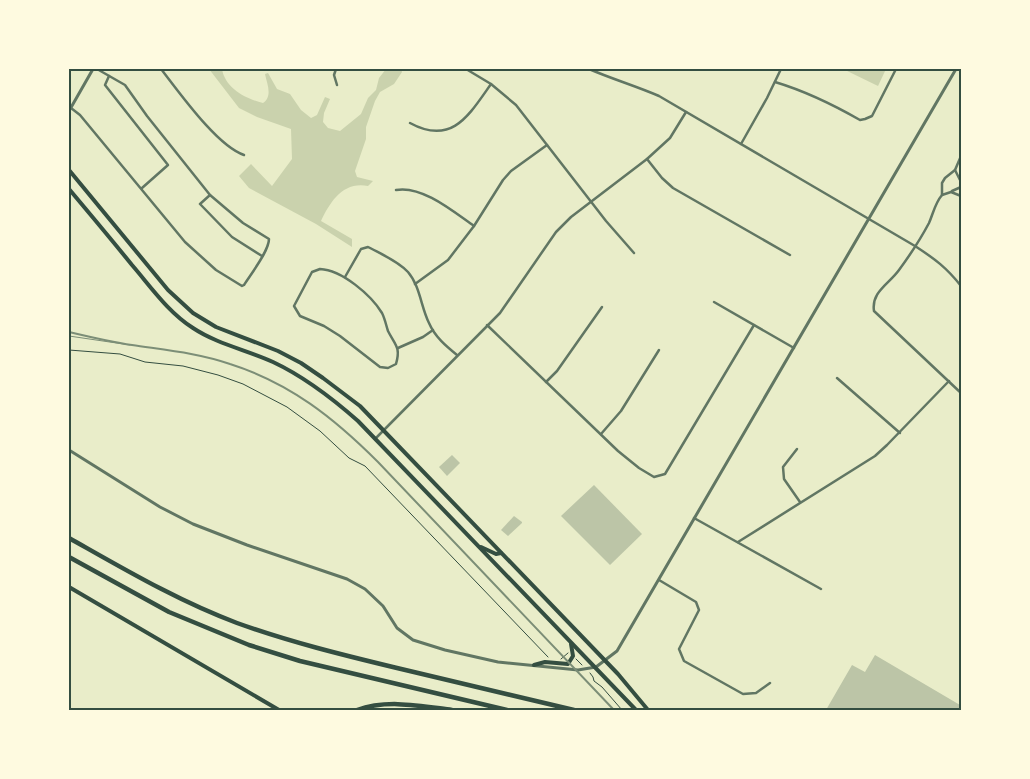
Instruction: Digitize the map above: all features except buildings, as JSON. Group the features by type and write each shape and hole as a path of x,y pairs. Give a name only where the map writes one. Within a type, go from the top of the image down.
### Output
{"highway":[{"path":"69,538 173,596 274,636 324,650 574,710"},
{"path":"69,557 169,612 249,645 300,661 507,710"},
{"path":"356,710 378,705 394,704 452,710"}],"main road":[{"path":"69,170 168,290 188,309 216,327 278,351 301,363 345,394 384,430 605,660 648,710"},
{"path":"69,188 153,290 178,316 208,336 275,363 312,384 342,407 636,710"},
{"path":"477,545 496,554 501,553"},
{"path":"69,588 279,710"},
{"path":"534,666 545,662 568,664 573,656 570,642"}],"street":[{"path":"93,69 70,109 80,115 185,242 216,270 242,286 244,285 270,242 269,239 243,223 210,195 147,116 125,84 97,69"},
{"path":"161,69 194,112 234,152 244,155"},
{"path":"336,69 334,75 337,85"},
{"path":"466,69 491,84 516,105 591,202 634,252"},
{"path":"589,69 659,96 915,246 943,265 961,286"},
{"path":"741,144 781,69"},
{"path":"775,82 796,88 828,102 860,120 865,120 872,116 896,69"},
{"path":"69,450 160,507 193,524 247,546 347,579 365,589 383,606 397,628 413,640 445,650 498,662 578,670 596,667 617,651 956,69"},
{"path":"109,76 105,85 168,165 142,188"},
{"path":"410,123 427,130 442,131 454,127 467,118 491,84"},
{"path":"375,439 500,313 556,232 570,217 647,159 670,138 686,112"},
{"path":"415,284 448,260 474,226 503,180 511,171 547,145"},
{"path":"942,195 942,183 955,170 961,156"},
{"path":"647,159 662,178 673,188 790,255"},
{"path":"955,170 961,182"},
{"path":"961,187 942,195 938,199 929,223 915,246 897,272 875,296 873,302 874,311 961,393"},
{"path":"396,190 405,188 414,190 443,205 474,226"},
{"path":"951,192 961,196"},
{"path":"210,195 200,204 232,237 262,256"},
{"path":"344,277 361,249 368,247 401,266 409,273 415,284 429,324 437,337 457,356"},
{"path":"324,269 344,277 372,298 383,314 388,331 398,348 396,364 388,368 380,367 340,336 300,316 294,306 312,272 324,269"},
{"path":"714,302 794,348"},
{"path":"546,382 557,371 602,307"},
{"path":"487,325 601,434 640,468 654,477 665,474 667,471 754,325"},
{"path":"398,348 423,337 433,330"},
{"path":"601,434 621,411 659,350"},
{"path":"837,378 900,433"},
{"path":"738,542 875,456 900,433 949,381"},
{"path":"797,449 783,467 784,479 800,502"},
{"path":"694,518 822,590"},
{"path":"659,580 696,602 699,610 681,644 680,655 684,660 743,694 756,693 770,683"}],"path":[{"path":"69,350 120,354 138,360 193,368 243,384 288,408 320,431 341,452 370,471 550,659"},
{"path":"558,660 570,653"},
{"path":"576,658 582,665"},
{"path":"593,676 594,682 602,687 622,710"}],"green space":[{"path":"209,69 222,69 227,82 237,92 263,103 269,93 265,74 268,73 277,89 290,94 301,110 311,118 317,115 325,97 330,99 324,113 323,122 328,128 340,131 361,114 368,98 376,90 379,78 386,69 401,69 402,72 394,84 380,92 375,101 366,127 366,139 355,171 357,177 373,181 368,186 359,185 351,187 338,194 321,221 352,239 352,247 316,224 249,188 239,176 251,164 272,186 292,159 291,129 257,117 239,108"},
{"path":"843,69 886,69 878,86"}],"tram line":[{"path":"69,336 130,345"}],"railway":[{"path":"69,332 218,360 272,381 310,404 345,431 378,462 614,710"}]}
